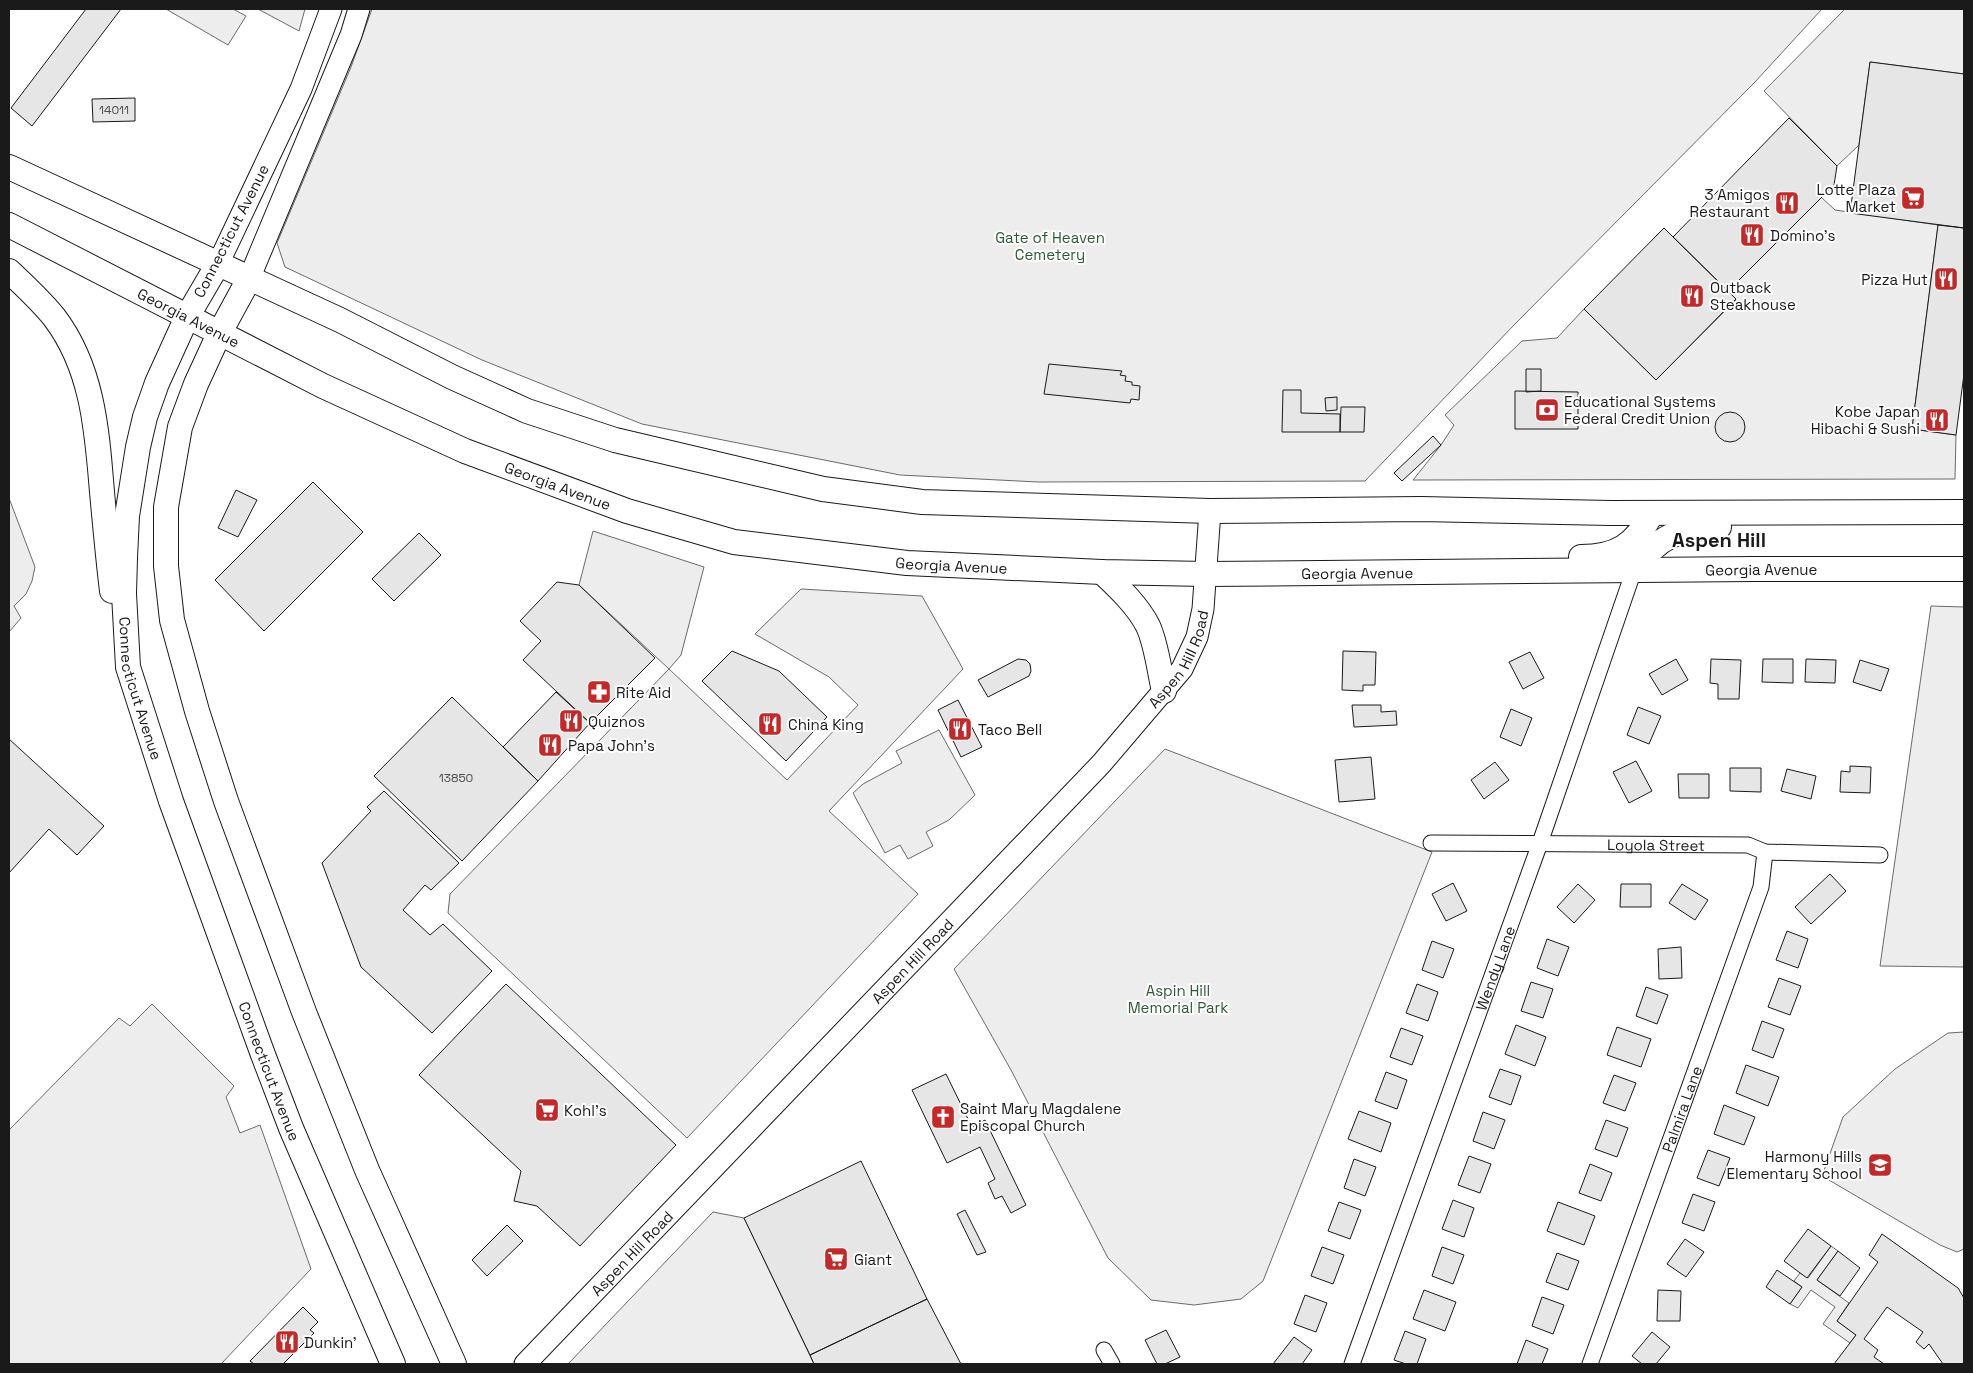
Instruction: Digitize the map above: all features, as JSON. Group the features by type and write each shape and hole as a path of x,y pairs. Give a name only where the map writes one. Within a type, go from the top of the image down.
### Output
{"main road":[{"path":"9,167 340,320 452,377 527,411 615,440 823,489 922,502 1210,511 1421,508 1652,513 1964,512"},
{"name":"Georgia Avenue","path":"9,226 324,386 465,451 627,511 734,542 907,563 1102,572 1206,574 1964,569"},
{"name":"Connecticut Avenue","path":"218,264 187,317 157,383 145,417 138,447 127,516 125,558 124,594 128,667 171,801 291,1128 393,1364"},
{"path":"9,271 54,318 80,363 88,385 98,437 114,606 128,667"},
{"name":"Connecticut Avenue","path":"249,279 219,334 196,384 180,427 166,507 168,588 177,644 226,801 304,1012 367,1170 454,1364"},
{"path":"1634,570 1654,547 1677,532 1695,528 1818,524 1834,512"},
{"path":"1490,571 1510,559 1596,557 1613,553 1628,544 1642,531 1652,513"},
{"path":"1102,572 1123,592 1148,626 1164,691"}],"street":[{"name":"Connecticut Avenue","path":"218,264 301,89 331,9"},
{"name":"Connecticut Avenue","path":"249,279 351,35 359,9"},
{"name":"Aspen Hill Road","path":"525,1364 1101,764 1182,669 1197,637 1203,609 1210,511"},
{"name":"Wendy Lane","path":"1352,1364 1540,843 1634,570"},
{"name":"Loyola Street","path":"1431,843 1748,845 1766,852 1880,855"},
{"name":"Palmira Lane","path":"1590,1364 1761,886 1766,852"},
{"path":"1104,1350 1112,1364"}],"shaded area":[{"path":"166,9 233,9 246,16 228,45"},
{"path":"258,9 305,9 299,31"},
{"name":"Gate of Heaven Cemetery","path":"372,9 1822,9 1755,82 1514,325 1365,481 1038,482 900,475 642,424 482,360 285,267 277,243 351,67"},
{"path":"1845,9 1964,9 1964,74 1870,62 1859,145 1837,166 1764,91"},
{"path":"1821,197 1835,210 1938,225 1912,429 1956,435 1955,479 1413,480 1441,445 1454,425 1445,415 1522,341 1557,338 1584,309 1656,380 1736,300 1728,291"},
{"path":"9,498 35,567 32,581 26,594 14,606 21,618 9,632"},
{"path":"593,531 704,567 681,655 669,669 579,585"},
{"path":"801,589 922,596 963,669 829,811 918,894 687,1138 448,913 450,894 669,669 787,780 858,705 829,677 755,634"},
{"path":"1931,606 1964,607 1964,967 1880,966"},
{"path":"939,730 975,795 949,820 926,832 933,846 908,859 900,845 885,853 853,793 863,784 902,763 896,751"},
{"name":"Aspin Hill Memorial Park","path":"1165,749 1432,852 1263,1281 1241,1299 1194,1305 1151,1300 1108,1258 1011,1070 954,969"},
{"path":"152,1004 234,1086 226,1097 240,1133 260,1125 311,1269 221,1364 9,1364 9,1130 119,1018 130,1026"},
{"path":"1964,1032 1964,1249 1957,1252 1940,1245 1822,1176 1843,1117 1895,1069 1948,1033"},
{"path":"713,1212 744,1218 814,1364 568,1364"},
{"path":"1831,1246 1838,1251 1817,1280 1849,1303 1837,1321 1856,1335 1850,1343 1823,1324 1835,1307 1811,1290 1798,1308 1790,1304 1802,1287 1794,1281 1800,1273 1808,1278"}],"building":[{"path":"86,9 121,9 32,126 11,108"},
{"path":"1870,62 1964,74 1964,228 1850,213"},
{"path":"135,98 135,121 93,122 92,99"},
{"path":"1789,118 1837,166 1834,185 1728,291 1673,237"},
{"path":"1938,225 1964,228 1964,374 1956,435 1912,429"},
{"path":"1664,228 1736,299 1656,380 1584,309"},
{"path":"1049,364 1122,371 1120,375 1126,376 1125,381 1132,382 1132,385 1140,386 1139,400 1131,399 1130,403 1044,394"},
{"path":"1526,369 1541,369 1541,391 1526,392"},
{"path":"1283,390 1301,390 1301,413 1340,414 1340,432 1282,432"},
{"name":"Educational Systems Federal Credit Union","path":"1515,391 1578,392 1578,429 1515,429"},
{"path":"1337,397 1337,410 1326,411 1325,398"},
{"path":"1341,407 1365,407 1364,432 1340,432"},
{"path":"1730,412 1741,416 1745,427 1741,438 1730,442 1719,438 1715,427 1719,416"},
{"path":"1433,436 1441,445 1402,481 1394,473"},
{"path":"313,482 363,532 264,631 215,580"},
{"path":"236,490 257,500 238,537 218,528"},
{"path":"419,533 441,555 394,601 372,579"},
{"path":"557,582 579,585 655,658 590,723 523,660 541,641 520,621"},
{"path":"732,651 779,671 827,717 786,761 702,681"},
{"path":"1343,651 1376,652 1375,685 1363,685 1363,691 1342,690"},
{"path":"1530,652 1544,678 1523,689 1509,662"},
{"path":"1018,659 1026,660 1030,664 1031,671 1029,676 988,697 978,680"},
{"path":"1676,659 1688,680 1662,695 1649,674"},
{"path":"1711,659 1741,660 1739,699 1718,699 1718,684 1710,683"},
{"path":"1763,659 1793,659 1793,683 1762,682"},
{"path":"1806,659 1836,660 1835,683 1805,682"},
{"path":"1860,660 1889,669 1881,691 1853,682"},
{"path":"556,692 590,723 538,781 503,747"},
{"path":"452,697 538,781 462,861 374,776"},
{"name":"Taco Bell","path":"958,700 982,747 961,757 938,710"},
{"path":"1352,705 1381,705 1381,712 1396,711 1397,725 1354,727"},
{"path":"1638,707 1661,716 1649,744 1627,735"},
{"path":"1511,709 1532,718 1521,746 1500,737"},
{"path":"9,739 104,826 77,855 49,829 9,873"},
{"path":"1371,757 1375,799 1339,802 1335,760"},
{"path":"1636,761 1652,791 1629,803 1613,772"},
{"path":"1495,762 1509,780 1484,799 1471,780"},
{"path":"1850,766 1871,767 1870,793 1840,792 1841,771 1850,772"},
{"path":"1730,768 1761,768 1761,792 1730,791"},
{"path":"1787,769 1816,776 1811,799 1781,791"},
{"path":"1678,774 1709,774 1709,798 1679,798"},
{"path":"384,791 459,863 431,890 425,885 403,910 430,935 443,924 492,971 432,1033 361,967 322,863 371,811 367,807"},
{"path":"1830,874 1846,891 1811,924 1795,907"},
{"path":"1453,883 1467,911 1446,921 1432,894"},
{"path":"1578,884 1595,900 1574,923 1557,907"},
{"path":"1621,884 1651,884 1651,907 1620,907"},
{"path":"1682,884 1708,900 1695,920 1669,903"},
{"path":"1787,931 1808,939 1798,968 1776,960"},
{"path":"1547,939 1569,947 1558,976 1537,968"},
{"path":"1432,941 1454,949 1443,978 1422,970"},
{"path":"1681,947 1682,978 1659,979 1658,949"},
{"path":"1779,978 1801,986 1790,1015 1768,1007"},
{"path":"1531,982 1553,989 1543,1018 1521,1011"},
{"name":"Kohl's","path":"506,984 676,1145 580,1246 537,1206 514,1201 521,1171 419,1075"},
{"path":"1417,984 1438,992 1428,1021 1406,1013"},
{"path":"1646,987 1668,995 1657,1024 1636,1016"},
{"path":"1762,1021 1784,1029 1773,1058 1752,1050"},
{"path":"1516,1025 1546,1037 1535,1066 1505,1054"},
{"path":"1617,1027 1651,1039 1641,1067 1607,1055"},
{"path":"1401,1028 1423,1036 1412,1065 1390,1057"},
{"path":"1746,1065 1779,1077 1768,1106 1736,1093"},
{"path":"1500,1069 1521,1076 1511,1105 1489,1097"},
{"path":"1386,1072 1407,1080 1397,1109 1375,1101"},
{"path":"946,1074 972,1127 985,1120 1026,1205 1011,1213 1002,1196 995,1199 988,1183 995,1179 980,1147 947,1163 912,1090"},
{"path":"1614,1075 1636,1083 1625,1111 1603,1103"},
{"path":"1724,1105 1755,1117 1744,1145 1714,1134"},
{"path":"1359,1111 1391,1123 1381,1152 1348,1139"},
{"path":"1483,1112 1505,1120 1494,1149 1473,1141"},
{"path":"1606,1120 1628,1128 1617,1157 1595,1149"},
{"path":"1708,1150 1730,1158 1719,1186 1697,1178"},
{"path":"1469,1156 1491,1164 1480,1193 1458,1185"},
{"path":"1354,1159 1376,1167 1365,1196 1344,1188"},
{"name":"Giant","path":"861,1161 927,1299 810,1355 744,1218"},
{"path":"1590,1164 1612,1173 1601,1201 1579,1193"},
{"path":"1693,1194 1715,1202 1704,1231 1682,1223"},
{"path":"1453,1200 1474,1208 1464,1237 1442,1229"},
{"path":"1339,1202 1361,1210 1350,1239 1328,1231"},
{"path":"1558,1202 1595,1216 1584,1245 1547,1231"},
{"path":"965,1210 986,1252 977,1255 957,1214"},
{"path":"507,1225 523,1241 487,1276 472,1260"},
{"path":"1808,1229 1831,1246 1807,1278 1784,1261"},
{"path":"1882,1234 1958,1288 1964,1298 1964,1364 1943,1364 1929,1344 1924,1349 1916,1342 1923,1332 1887,1307 1864,1339 1878,1350 1874,1357 1884,1364 1834,1364 1856,1335 1837,1321 1878,1262 1869,1255"},
{"path":"1685,1239 1704,1252 1686,1277 1667,1264"},
{"path":"1322,1247 1344,1255 1333,1284 1311,1276"},
{"path":"1442,1247 1464,1255 1453,1284 1432,1276"},
{"path":"1838,1251 1860,1268 1840,1296 1817,1280"},
{"path":"1557,1253 1579,1261 1568,1290 1546,1282"},
{"path":"1777,1270 1802,1287 1790,1304 1766,1287"},
{"path":"1424,1290 1456,1302 1445,1331 1413,1319"},
{"path":"1658,1290 1681,1291 1680,1321 1657,1321"},
{"path":"1305,1295 1327,1303 1316,1332 1294,1324"},
{"path":"1542,1297 1564,1305 1553,1334 1532,1326"},
{"path":"927,1299 961,1364 814,1364 810,1355"},
{"name":"Dunkin'","path":"303,1307 318,1322 310,1330 314,1333 283,1364 254,1364 250,1361"},
{"path":"1166,1330 1180,1357 1165,1364 1157,1364 1145,1340"},
{"path":"1405,1331 1426,1339 1417,1364 1406,1364 1394,1360"},
{"path":"1652,1332 1670,1347 1656,1364 1642,1364 1632,1356"},
{"path":"1294,1337 1312,1350 1302,1364 1273,1364"},
{"path":"1526,1340 1548,1349 1542,1364 1517,1364"}],"place":[{"name":"Lotte Plaza Market","path":"1913,198"},
{"name":"3 Amigos Restaurant","path":"1787,203"},
{"name":"Domino's","path":"1752,235"},
{"name":"Pizza Hut","path":"1946,279"},
{"name":"Outback Steakhouse","path":"1692,296"},
{"name":"Educational Systems Federal Credit Union","path":"1547,410"},
{"name":"Kobe Japan Hibachi & Sushi","path":"1937,420"},
{"name":"Rite Aid","path":"599,692"},
{"name":"Quiznos","path":"571,721"},
{"name":"China King","path":"770,724"},
{"name":"Taco Bell","path":"960,729"},
{"name":"Papa John's","path":"550,745"},
{"name":"Kohl's","path":"547,1110"},
{"name":"Saint Mary Magdalene Episcopal Church","path":"943,1117"},
{"name":"Harmony Hills Elementary School","path":"1880,1165"},
{"name":"Giant","path":"836,1259"},
{"name":"Dunkin'","path":"287,1342"}],"district":[{"name":"Aspen Hill","path":"1719,540"}]}
